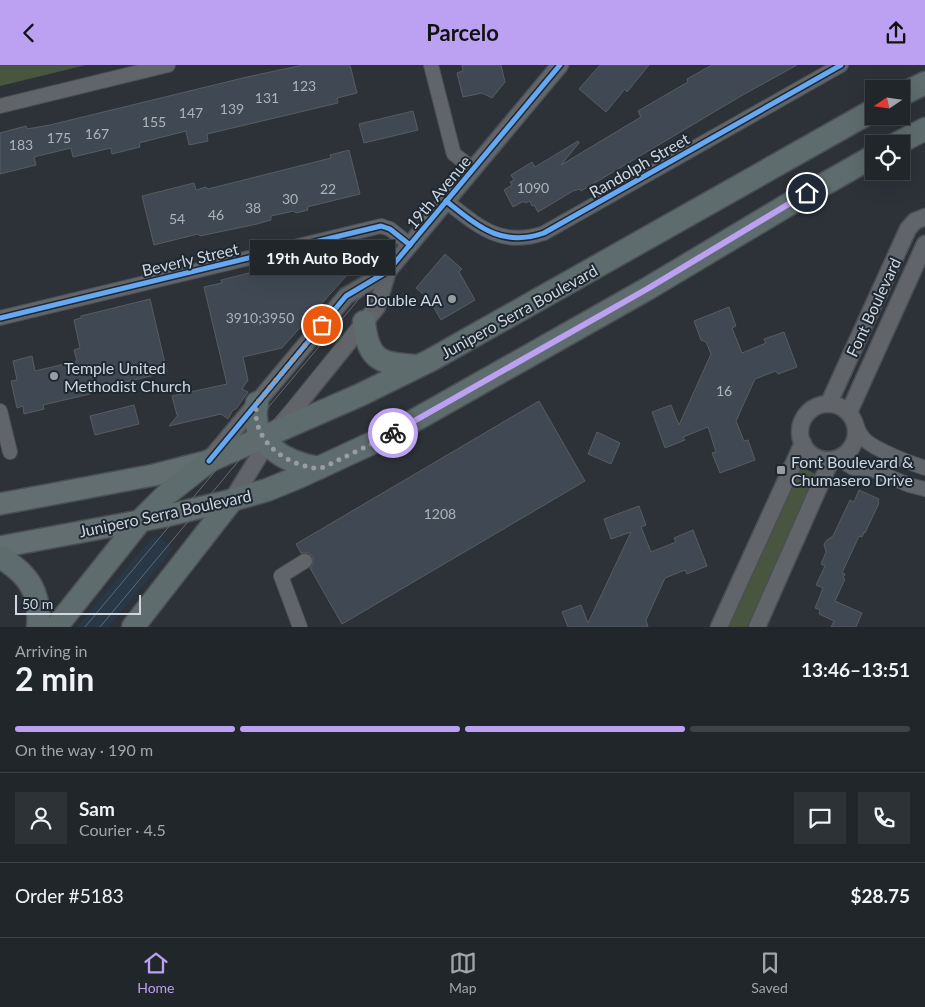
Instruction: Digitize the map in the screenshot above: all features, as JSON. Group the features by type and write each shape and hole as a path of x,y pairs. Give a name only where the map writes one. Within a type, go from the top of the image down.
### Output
{"highway":[{"path":"910,90 925,83"},
{"name":"Junipero Serra Boulevard","path":"209,461 269,437 418,367 865,115"},
{"path":"910,137 925,129"},
{"name":"Junipero Serra Boulevard","path":"232,500 267,490 379,440 638,294 865,161"},
{"path":"364,322 367,344 377,357 391,364 418,367"},
{"path":"257,403 257,422 269,437 273,450 286,459 302,465 319,468"},
{"name":"19th Avenue","path":"56,627 141,520 167,494 209,461"},
{"name":"19th Avenue","path":"132,627 232,500"},
{"path":"0,557 16,567 32,586 38,606 38,627"}],"main road":[{"name":"Junipero Serra Boulevard","path":"0,504 154,475 209,461"},
{"name":"Junipero Serra Boulevard","path":"0,547 141,520 232,500"}],"street":[{"path":"0,106 168,65"},
{"path":"431,65 454,154 473,169"},
{"name":"19th Avenue","path":"209,461 346,296 388,271 560,65"},
{"name":"Randolph Street","path":"446,201 482,228 497,235 520,238 544,233 841,65"},
{"name":"Font Boulevard","path":"829,403 908,229 916,221 925,217"},
{"name":"Beverly Street","path":"0,318 381,226 390,229 410,245"},
{"name":"Font Boulevard","path":"852,417 925,244"},
{"name":"19th Avenue","path":"232,500 269,437 377,307 388,271"},
{"path":"925,468 874,446 860,433 852,417 842,407 829,403 820,405 811,409 801,425 800,434 803,443 814,456 836,458 853,468 871,469 909,485 925,489"},
{"path":"0,411 10,452"},
{"path":"757,627 836,458 852,446 856,438 852,417"},
{"path":"719,627 803,443"},
{"path":"300,627 281,576 305,561"}],"shaded area":[{"path":"155,534 173,549 109,627 77,627"}],"green space":[{"path":"0,65 86,65 0,86"},
{"path":"801,467 816,474 747,627 728,627"}],"building":[{"path":"303,65 350,65 357,93 337,98 338,103 207,134 208,141 189,145 186,131 139,143 140,147 112,154 111,148 73,157 71,148 34,157 36,165 0,174 0,133 26,126 27,129 50,125"},
{"path":"462,65 501,65 505,82 492,98 482,93 463,97 457,73 463,71"},
{"path":"600,65 649,65 627,92 625,89 606,112 579,89"},
{"path":"712,65 797,65 581,191 580,189 573,191 538,212 530,201 525,203 524,201 513,207 504,190 512,185 510,182 514,180 511,175 532,162 535,167 578,141 579,143 561,165 641,117 638,111 688,82 687,79"},
{"path":"413,111 418,130 364,143 359,124"},
{"path":"349,150 360,194 307,207 308,210 296,213 294,211 271,216 271,220 257,224 200,236 198,234 154,245 142,196 194,183 196,190 206,187 208,189 331,158 330,155"},
{"path":"372,247 282,348 243,357 248,380 242,389 248,392 228,419 221,414 169,426 178,415 172,396 227,384 204,287 222,283 221,280 257,271 258,274"},
{"path":"445,254 462,269 459,272 475,300 441,320 429,299 416,288"},
{"path":"150,299 167,372 93,390 94,393 43,405 44,409 24,414 23,406 17,408 11,381 17,380 13,361 32,356 35,371 77,361 74,350 80,348 74,320 81,318 81,316"},
{"path":"729,307 736,326 732,328 742,353 766,343 764,339 784,332 797,367 778,374 776,371 755,379 736,421 744,441 748,440 755,460 720,473 712,453 716,452 708,427 683,437 685,440 665,448 652,412 671,405 679,425 711,354 706,342 701,340 694,321"},
{"path":"539,401 585,481 342,624 310,568 313,565 313,557 309,553 301,553 296,544"},
{"path":"134,405 139,424 95,435 90,416"},
{"path":"597,432 620,443 611,464 588,454"},
{"path":"859,490 879,499 879,503 865,533 862,537 859,536 842,573 845,574 843,578 845,579 835,601 862,613 856,627 831,627 834,621 819,614 820,610 815,608 823,588 816,585 825,566 821,564 826,552 824,544 833,536 850,500 854,502"},
{"path":"639,506 646,525 641,527 651,552 676,542 674,538 693,530 707,566 687,574 685,570 665,578 646,620 648,627 568,627 562,612 581,605 588,623 631,532 611,539 604,519"}],"tram line":[{"path":"85,627 554,65"},
{"path":"100,627 261,434 290,402 568,65"}],"cycle path":[{"path":"209,461 346,296 388,271 560,65"},
{"path":"446,201 480,226 503,236 515,238 529,237 544,233 841,65"},
{"path":"0,318 381,226 390,229 410,245"}],"way so far":[{"path":"322,325 257,403 257,422 263,437 273,450 286,459 302,465 319,468 393,433"}],"place":[{"name":"Double AA","path":"452,299"},
{"name":"19th Auto Body","path":"322,325"},
{"name":"Temple United Methodist Church","path":"54,376"},
{"name":"Font Boulevard & Chumasero Drive","path":"781,470"}],"route":[{"path":"393,433 647,289 807,193"}]}
